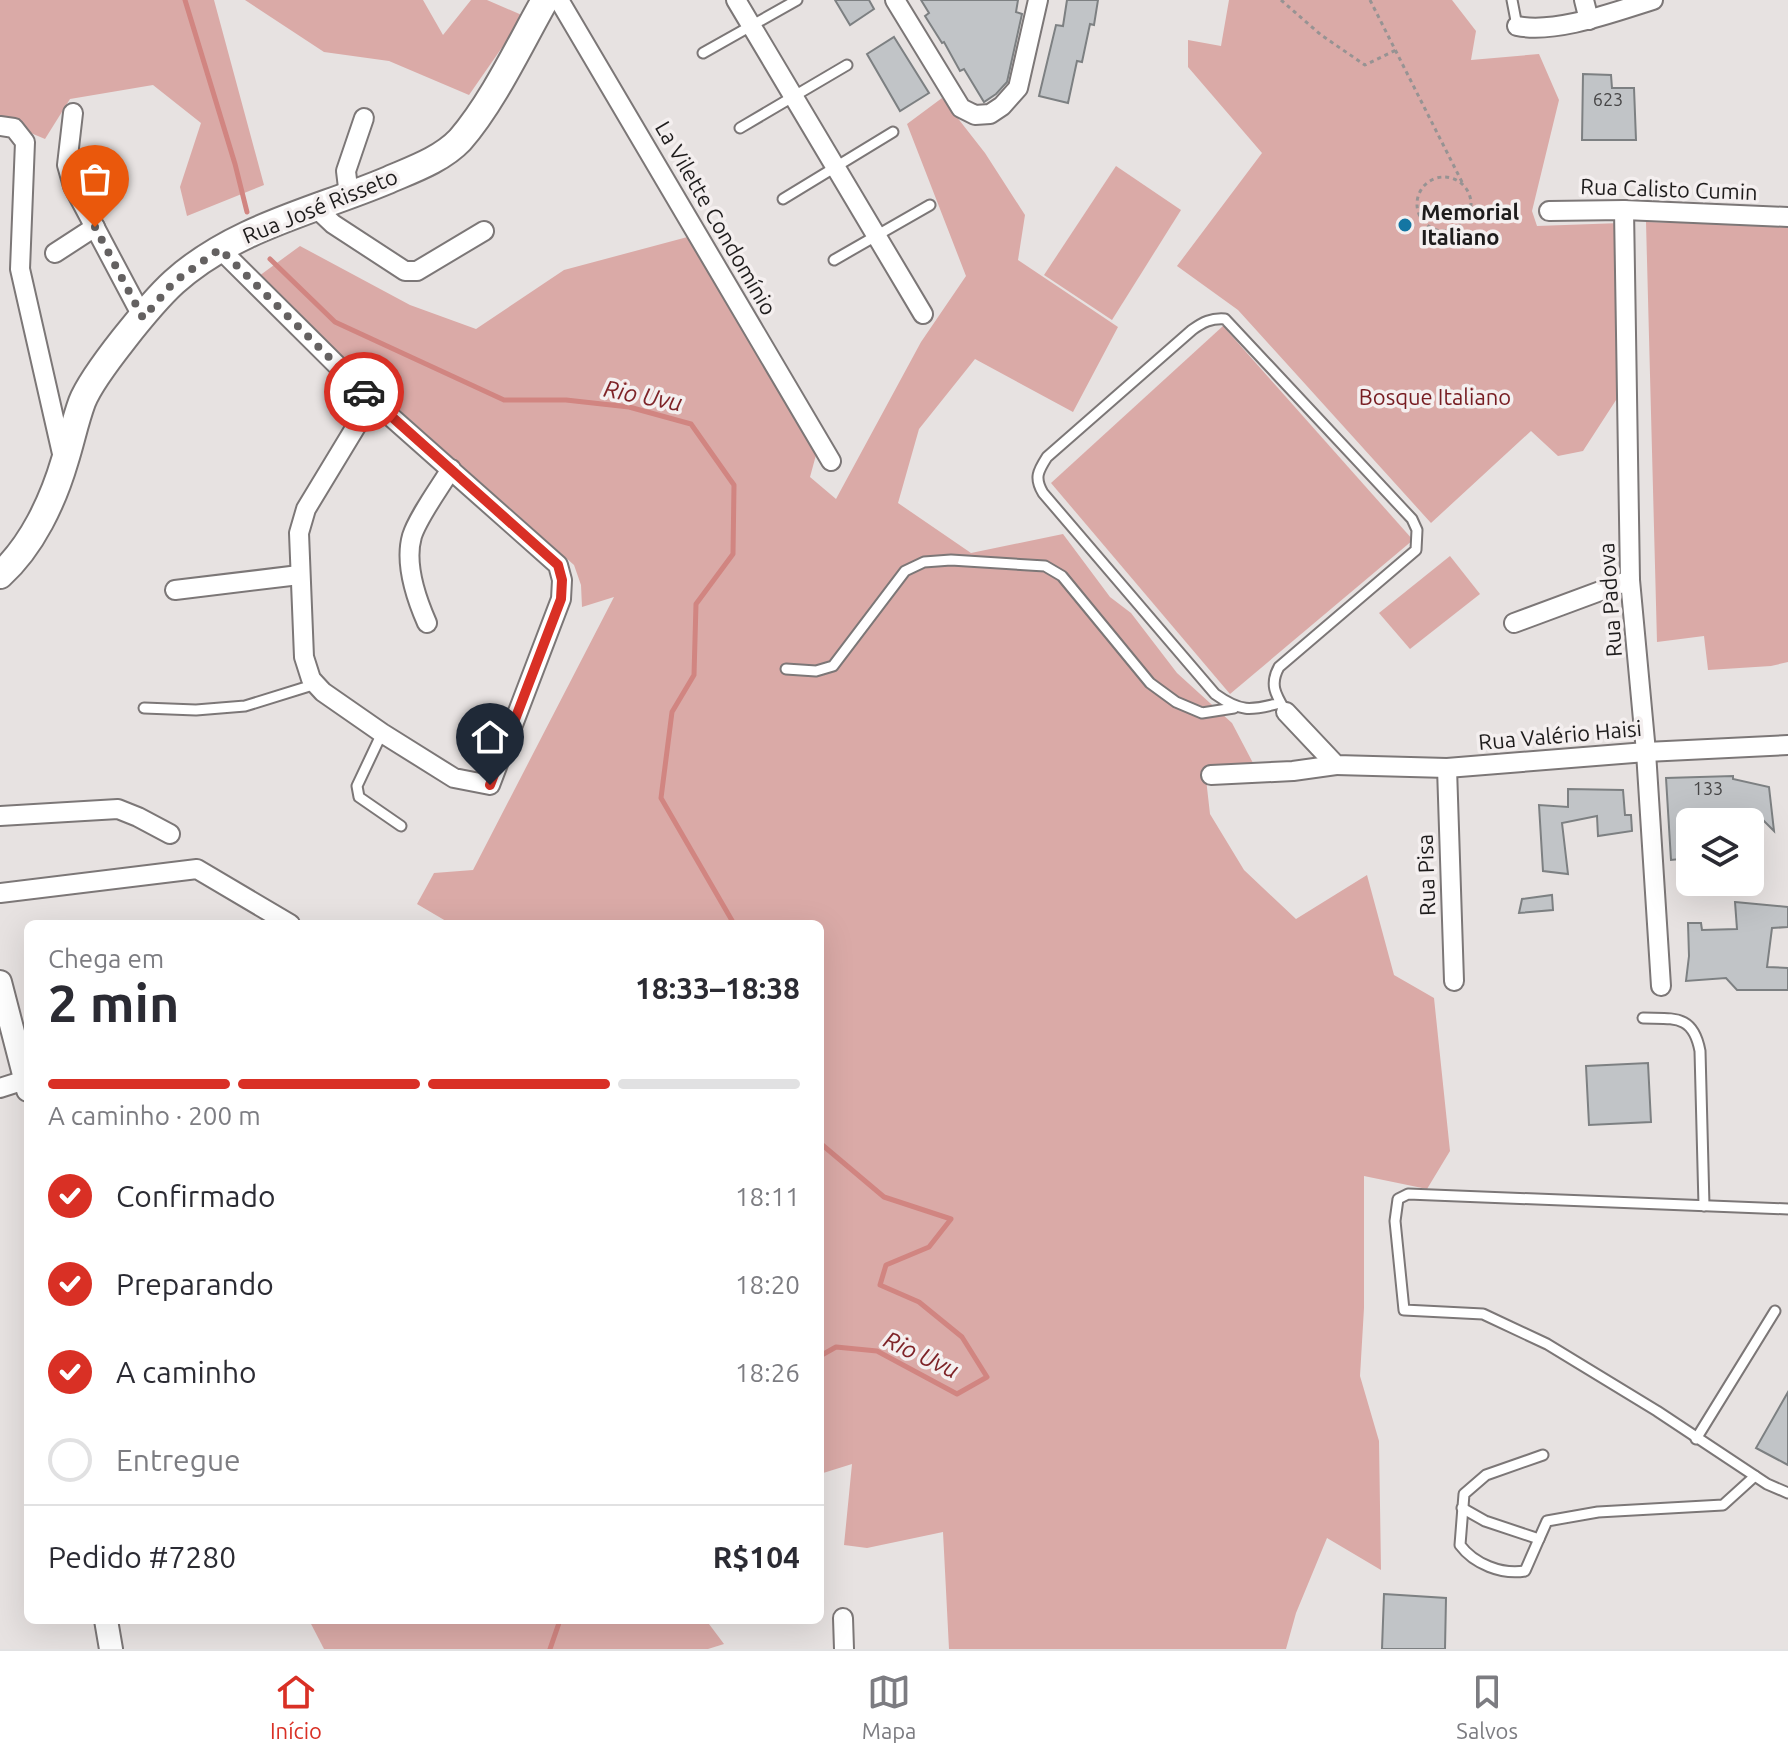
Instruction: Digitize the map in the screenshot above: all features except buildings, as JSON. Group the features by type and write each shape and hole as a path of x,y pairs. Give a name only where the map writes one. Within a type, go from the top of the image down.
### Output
{"main road":[{"name":"Rua José Risseto","path":"0,575 15,561 43,516 64,465 83,400 101,370 174,282 220,249 263,226 349,196 435,159 459,141 496,87 545,0"}],"street":[{"name":"La Vilette Condomínio","path":"559,0 831,461"},
{"path":"736,0 923,314"},
{"path":"895,0 961,108 975,115 990,114 1018,88 1038,0"},
{"path":"1584,0 1589,20"},
{"path":"1517,26 1527,28 1589,20 1653,0"},
{"path":"73,113 67,165 73,186 143,318"},
{"path":"349,196 346,171 364,118"},
{"path":"0,126 14,128 25,142 20,269 64,465"},
{"path":"315,207 333,224 405,271 417,271 484,231"},
{"name":"Rua Calisto Cumin","path":"1549,211 1624,210 1788,217"},
{"name":"Rua Padova","path":"1624,210 1630,580 1646,752 1661,986"},
{"path":"55,253 95,227"},
{"path":"220,249 372,400 558,565 562,580 561,599 490,785 454,778 382,733 316,684 311,679 304,657 299,533 306,509 372,400"},
{"path":"427,623 416,598 410,552 412,535 451,469"},
{"path":"175,590 299,575"},
{"path":"1514,623 1630,580"},
{"path":"1283,708 1336,765"},
{"name":"Rua Valério Haisi","path":"1211,775 1293,771 1336,765 1447,768 1646,752 1788,745"},
{"name":"Rua Pisa","path":"1447,768 1454,981"},
{"path":"0,816 118,809 170,834"},
{"path":"0,893 197,869 283,920"},
{"path":"0,982 8,1039 24,1071"},
{"path":"0,1088 24,1076"},
{"path":"843,1618 844,1649"},
{"path":"107,1624 111,1649"}],"lane":[{"path":"703,53 797,0"},
{"path":"1512,0 1517,26"},
{"path":"740,128 847,65"},
{"path":"783,199 893,132"},
{"path":"834,260 930,205"},
{"path":"786,669 816,671 833,666 905,571 924,562 951,560 1045,566 1062,576 1150,683 1176,702 1202,713 1234,708 1283,708 1272,688 1279,667 1416,550 1417,530 1412,519 1225,319 1217,318 1205,321 1192,330 1047,457 1037,473 1037,483 1215,694 1234,708"},
{"path":"144,708 196,710 245,706 316,684"},
{"path":"382,733 357,786 359,797 401,826"},
{"path":"1643,1018 1678,1019 1688,1024 1697,1036 1704,1206"},
{"path":"1788,1209 1408,1194 1398,1199 1395,1221 1404,1310 1483,1314 1547,1344 1755,1476 1788,1493"},
{"path":"1696,1439 1775,1311"},
{"path":"1543,1455 1486,1475 1464,1494 1460,1545 1470,1558 1513,1573 1525,1571 1547,1521 1598,1512 1723,1505 1755,1476"},
{"path":"1462,1508 1485,1521 1539,1539"}],"path":[{"path":"1281,0 1321,35 1365,65 1396,50"},
{"path":"1370,0 1396,50 1463,184 1471,200 1468,218 1462,225 1446,232 1430,227 1418,211 1420,192 1426,184 1444,177 1463,184"}],"green space":[{"path":"0,0 214,0 264,185 187,216 180,187 201,123 153,85 70,99 45,139 0,120"},
{"path":"245,0 423,0 443,35 471,0 487,0 524,16 469,95 389,61 324,52"},
{"name":"Bosque Italiano","path":"1229,0 1452,0 1476,31 1471,60 1539,54 1559,100 1532,211 1537,226 1621,223 1629,380 1583,451 1558,456 1531,431 1431,523 1238,310 1177,266 1262,153 1188,67 1188,40 1221,46"},
{"path":"942,98 985,153 1025,215 1018,260 1118,327 1073,412 975,359 919,429 898,503 971,553 1063,534 1110,597 1131,613 1177,673 1232,723 1253,763 1205,770 1210,814 1244,870 1296,919 1367,875 1394,975 1434,998 1450,1151 1427,1189 1364,1176 1364,1308 1360,1376 1379,1441 1381,1570 1327,1538 1296,1613 1286,1649 949,1649 943,1532 867,1548 844,1545 852,1464 824,1473 824,920 444,920 417,904 434,873 473,870 614,597 582,607 581,585 574,565 314,334 259,276 300,246 410,305 476,329 564,270 695,235 816,455 810,477 836,499 921,342 966,276 907,124"},
{"path":"1116,166 1181,210 1112,320 1044,275"},
{"path":"1646,222 1788,226 1788,662 1708,670 1704,636 1657,642"},
{"path":"1223,326 1413,540 1230,694 1051,483"},
{"path":"1450,556 1480,594 1410,649 1379,613"},
{"path":"311,1624 709,1624 724,1644 708,1649 324,1649"}],"waterway":[{"name":"Rio Uvu","path":"185,0 247,212"},
{"name":"Rio Uvu","path":"270,259 335,322 504,400 566,400 629,407 691,424 734,485 733,554 696,604 694,675 672,712 661,798 732,920"},
{"name":"Rio Uvu","path":"824,1146 884,1197 951,1219 929,1247 886,1265 880,1285 919,1302 962,1337 987,1377 957,1394 877,1351 836,1347 824,1354"},
{"name":"Rio Uvu","path":"550,1649 559,1624"}],"way so far":[{"path":"95,227 143,318 174,282 220,249 364,392"}],"place":[{"name":"Memorial Italiano","path":"1405,225"}],"route":[{"path":"364,392 558,565 562,580 561,599 490,785"}]}
